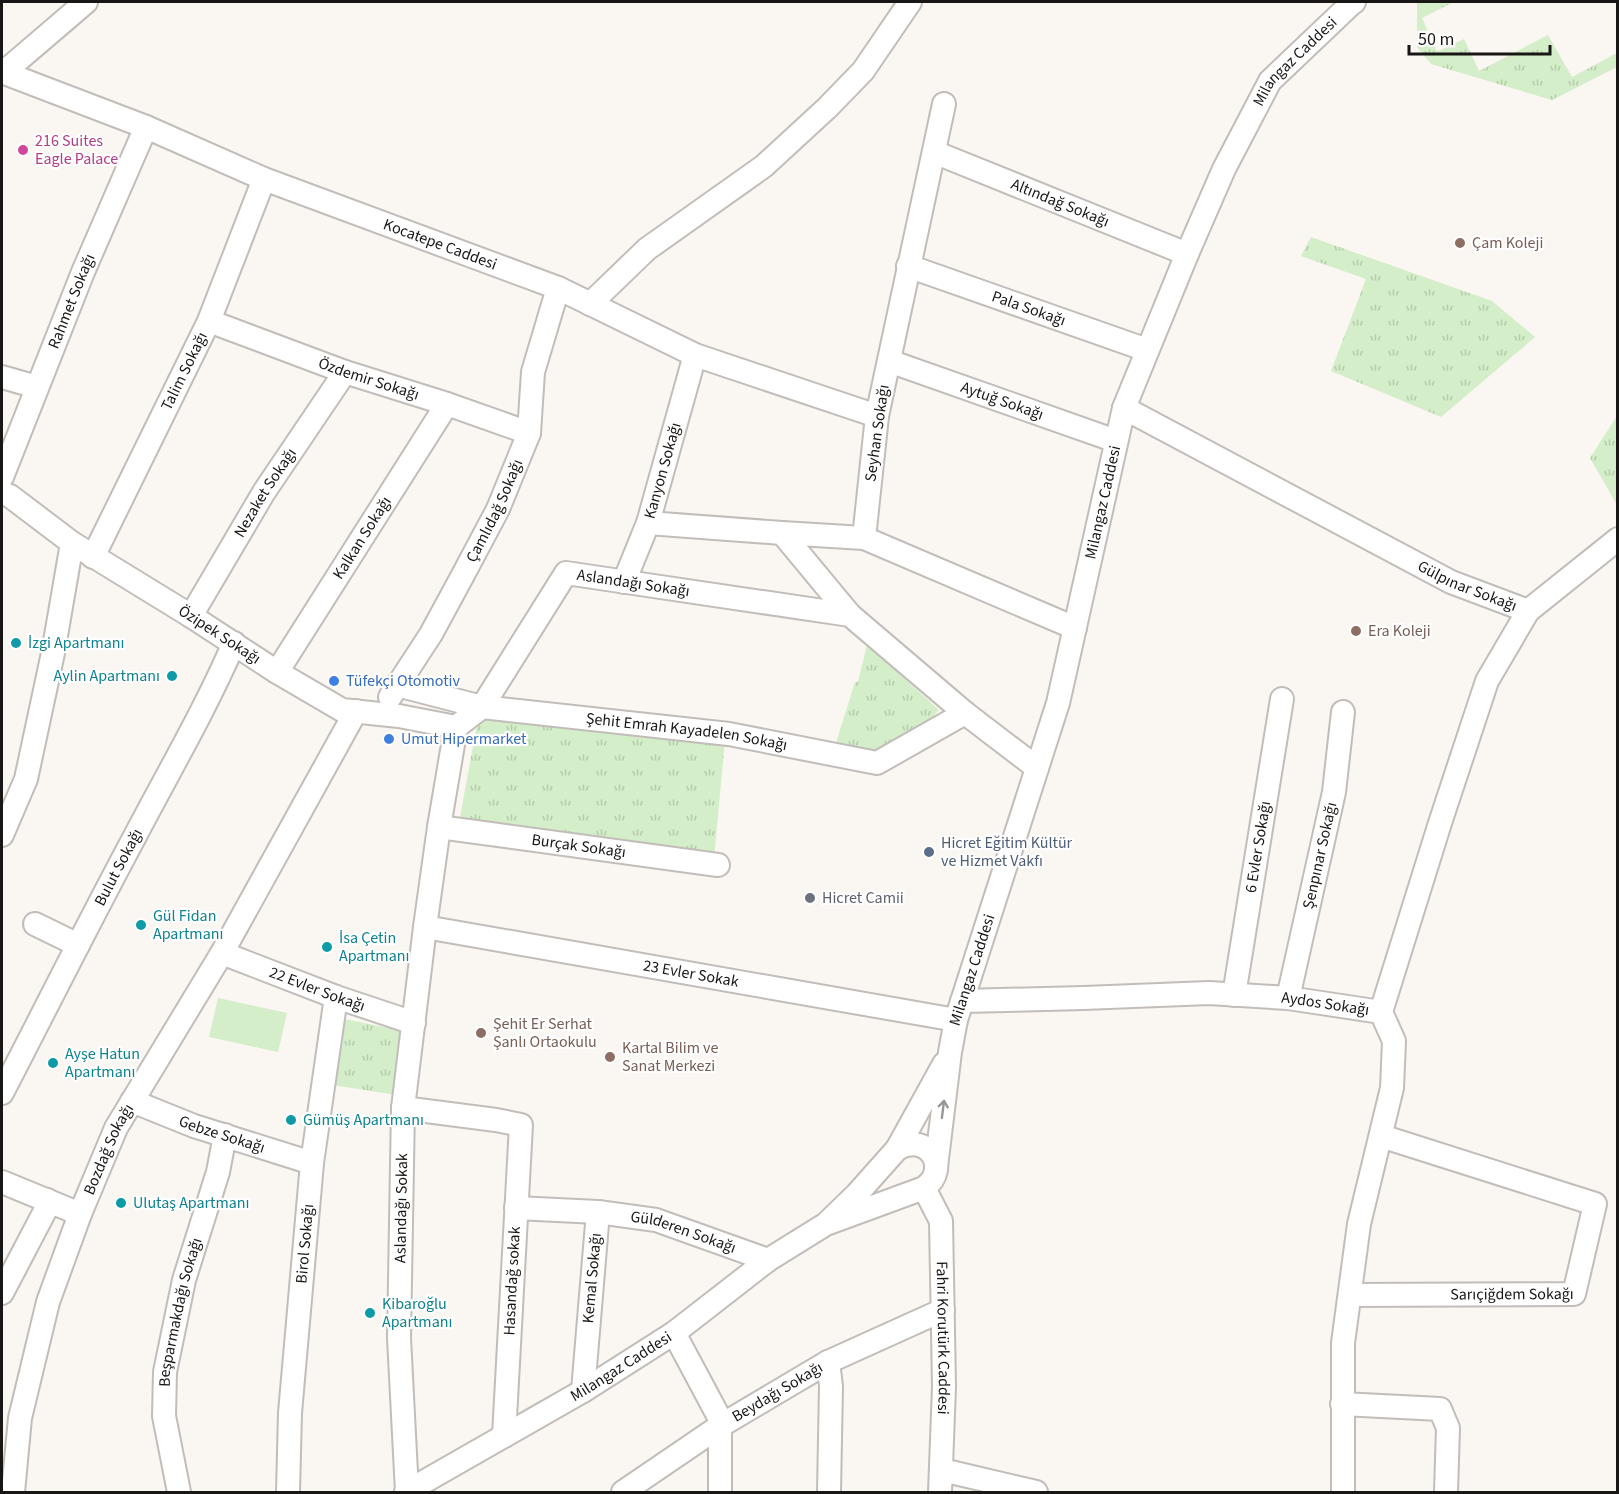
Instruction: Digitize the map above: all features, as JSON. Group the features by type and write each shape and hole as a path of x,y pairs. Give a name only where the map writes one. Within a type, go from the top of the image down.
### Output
{"street":[{"path":"2,73 86,2"},
{"path":"590,304 647,249 764,166 827,108 863,71 910,2"},
{"name":"Milangaz Caddesi","path":"406,1492 583,1391 674,1333 768,1260 826,1224 920,1189 933,1179 950,1052 959,1011 1058,703 1124,408 1224,170 1270,81 1354,2"},
{"name":"Kocatepe Caddesi","path":"2,73 146,127 264,179 558,288 695,356 877,416"},
{"name":"Seyhan Sokağı","path":"864,538 877,416 944,104"},
{"name":"Rahmet Sokağı","path":"2,477 93,249 146,127"},
{"name":"Altındağ Sokağı","path":"934,152 1187,254"},
{"name":"Talim Sokağı","path":"93,557 209,321 264,179"},
{"name":"Pala Sokağı","path":"908,266 1148,350"},
{"name":"Çamlıdağ Sokağı","path":"380,714 432,634 498,509 530,433 533,372 558,288"},
{"name":"Özdemir Sokağı","path":"209,321 345,372 530,433"},
{"name":"Kanyon Sokağı","path":"624,582 648,523 695,356"},
{"name":"Aytuğ Sokağı","path":"889,361 1116,441"},
{"name":"Nezaket Sokağı","path":"191,616 264,492 345,372"},
{"path":"2,377 37,387"},
{"name":"Kalkan Sokağı","path":"277,672 447,404"},
{"name":"Gülpınar Sokağı","path":"1124,408 1450,582 1528,611 1486,681 1381,1012"},
{"name":"Özipek Sokağı","path":"2,493 10,496 93,557 342,710 456,727"},
{"path":"648,523 864,538 1076,628"},
{"path":"782,533 850,615 965,713 1037,768"},
{"path":"1528,611 1617,539"},
{"path":"2,835 26,779 53,653 72,543"},
{"name":"Aslandağı Sokağı","path":"456,727 482,707 566,573 850,615"},
{"name":"Bulut Sokağı","path":"2,1093 134,837 176,763 234,643"},
{"name":"Şehit Emrah Kayadelen Sokağı","path":"397,685 482,707 729,734 877,763 965,713"},
{"name":"6 Evler Sokağı","path":"1234,995 1282,699"},
{"name":"Bozdağ Sokağı","path":"13,1492 20,1418 48,1302 80,1214 116,1128 222,953 356,711"},
{"name":"Şenpınar Sokağı","path":"1288,998 1334,792 1343,711"},
{"path":"425,927 456,727"},
{"name":"Burçak Sokağı","path":"439,827 718,865"},
{"path":"35,924 78,945"},
{"name":"23 Evler Sokak","path":"425,927 959,1011"},
{"name":"Aslandağı Sokak","path":"406,1492 399,1338 403,1108 425,927"},
{"name":"22 Evler Sokağı","path":"222,953 336,997 414,1023"},
{"name":"Aydos Sokağı","path":"959,1011 1084,998 1209,993 1288,998 1381,1012 1394,1041 1392,1088 1359,1224 1343,1343 1343,1492"},
{"name":"Birol Sokağı","path":"288,1492 290,1413 312,1163 336,997"},
{"name":"Milangaz Caddesi","path":"826,1224 894,1153 950,1052"},
{"name":"Gebze Sokağı","path":"132,1101 194,1126 312,1163"},
{"name":"Hasandağ sokak","path":"403,1108 521,1125 504,1436"},
{"name":"Beşparmakdağı Sokağı","path":"179,1492 164,1416 165,1372 184,1280 218,1172 225,1135"},
{"name":"Sarıçiğdem Sokağı","path":"1350,1295 1574,1294 1594,1204 1381,1136"},
{"path":"920,1189 901,1188 891,1177 889,1169 894,1153 904,1145 919,1144 932,1152 936,1167"},
{"path":"2,1182 80,1214"},
{"name":"Fahri Korutürk Caddesi","path":"920,1189 941,1221 944,1387 941,1481"},
{"path":"2,1293 46,1209 47,1200"},
{"name":"Kemal Sokağı","path":"516,1208 598,1212 583,1391"},
{"name":"Gülderen Sokağı","path":"598,1212 656,1220 768,1260"},
{"name":"Beydağı Sokağı","path":"623,1492 720,1426 828,1362 943,1310"},
{"path":"674,1333 720,1419 720,1492"},
{"path":"828,1362 831,1386 830,1492"},
{"path":"1342,1404 1440,1409 1448,1428 1446,1492"},
{"path":"941,1481 1036,1492"}],"green space":[{"path":"1417,2 1454,2 1422,18 1436,50 1439,51 1464,39 1479,71 1548,35 1572,77 1617,53 1617,67 1552,100 1431,64 1417,47"},
{"path":"1311,237 1492,301 1535,337 1441,417 1331,371 1366,279 1301,256"},
{"path":"1617,416 1617,505 1590,458"},
{"path":"867,645 939,710 917,735 894,747 875,750 835,746 855,682 858,682"},
{"path":"478,719 725,740 714,858 459,823"},
{"path":"218,998 287,1013 278,1052 209,1037"},
{"path":"345,1019 403,1031 397,1095 332,1085"}],"place":[{"name":"216 Suites Eagle Palace","path":"23,150"},
{"name":"Çam Koleji","path":"1460,243"},
{"name":"Era Koleji","path":"1356,631"},
{"name":"İzgi Apartmanı","path":"16,643"},
{"name":"Aylin Apartmanı","path":"172,676"},
{"name":"Tüfekçi Otomotiv","path":"334,681"},
{"name":"Umut Hipermarket","path":"389,739"},
{"name":"Hicret Eğitim Kültür ve Hizmet Vakfı","path":"929,852"},
{"name":"Hicret Camii","path":"810,898"},
{"name":"Gül Fidan Apartmanı","path":"141,925"},
{"name":"İsa Çetin Apartmanı","path":"327,947"},
{"name":"Şehit Er Serhat Şanlı Ortaokulu","path":"481,1033"},
{"name":"Kartal Bilim ve Sanat Merkezi","path":"610,1057"},
{"name":"Ayşe Hatun Apartmanı","path":"53,1063"},
{"name":"Gümüş Apartmanı","path":"291,1120"},
{"name":"Ulutaş Apartmanı","path":"121,1203"},
{"name":"Kibaroğlu Apartmanı","path":"370,1313"}]}
